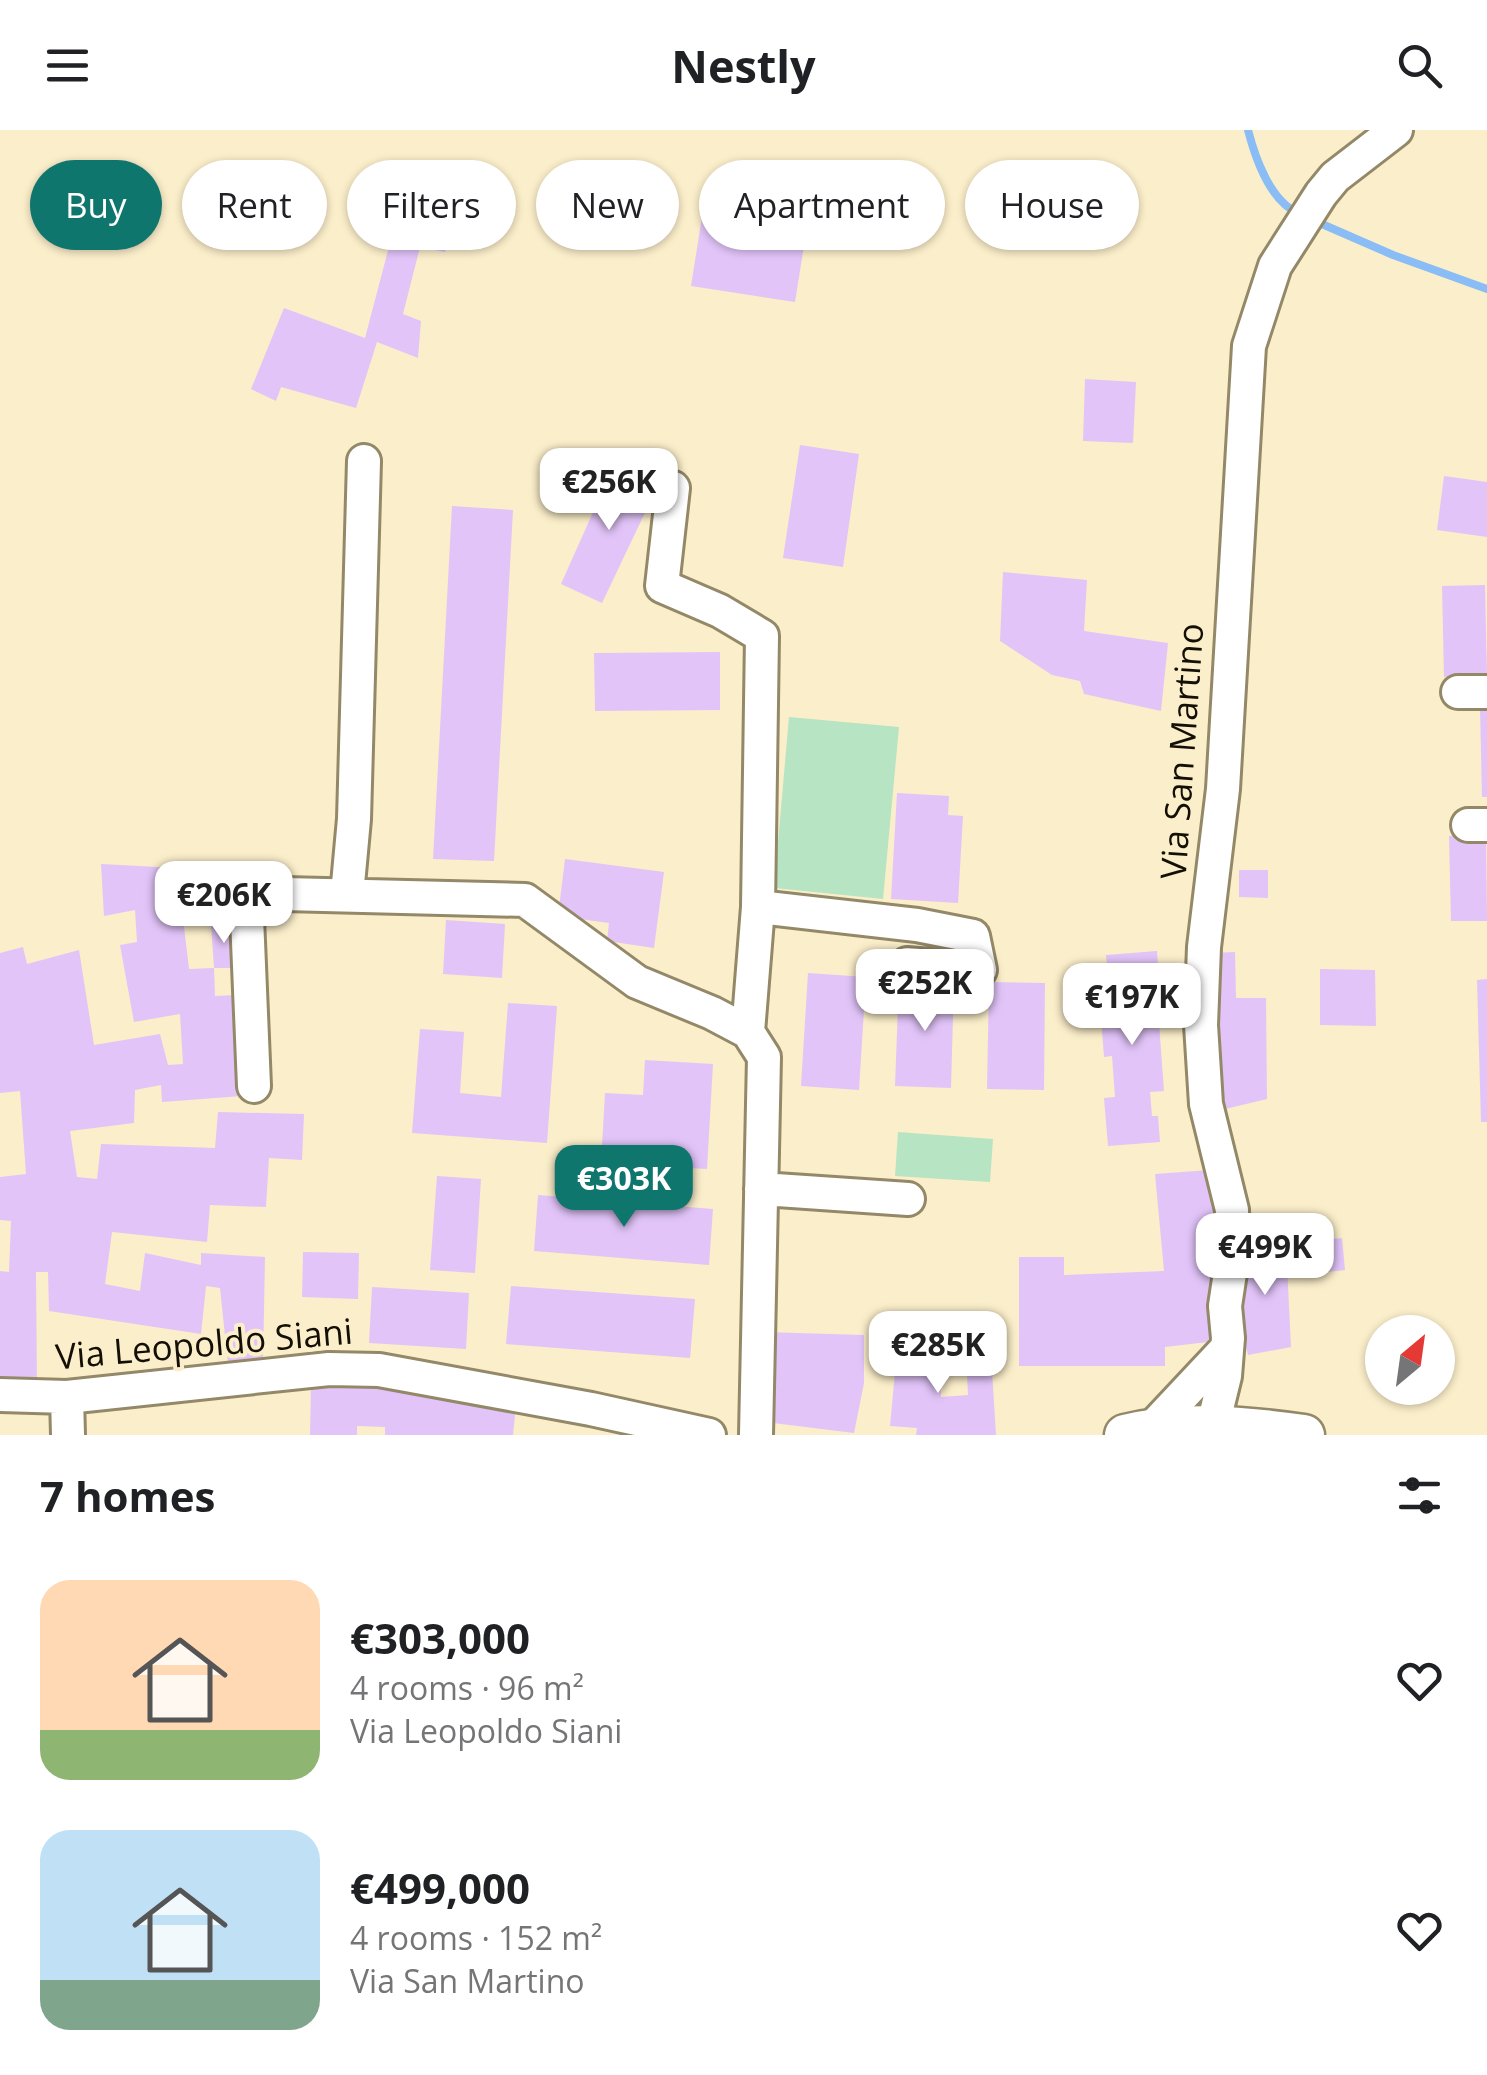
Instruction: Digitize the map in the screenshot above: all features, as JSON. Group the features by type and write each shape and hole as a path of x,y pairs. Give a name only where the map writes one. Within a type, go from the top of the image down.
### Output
{"street":[{"name":"Via San Martino","path":"1261,1430 1242,1409 1227,1352 1225,1306 1233,1252 1232,1210 1206,1104 1201,1025 1204,947 1223,789 1249,346 1275,266 1321,194 1335,177 1396,130"},
{"path":"347,895 354,819 364,461"},
{"path":"674,488 662,586 720,611 762,636 758,907 748,1032"},
{"path":"254,1086 246,893 525,900 637,982 748,1032 764,1057 756,1435"},
{"path":"758,907 917,925 974,936 980,970 907,964"},
{"path":"761,1188 908,1199"},
{"path":"1208,1426 1196,1410 1199,1398 1227,1352"},
{"path":"1138,1432 1227,1352"},
{"name":"Via Leopoldo Siani","path":"0,1395 66,1397 329,1369 379,1370 709,1435"},
{"path":"66,1397 68,1435"},
{"path":"1138,1432 1208,1426 1304,1435"}],"green space":[{"path":"789,717 899,727 883,899 774,888"},
{"path":"898,1132 993,1139 990,1182 895,1176"}],"building":[{"path":"699,236 699,250 803,250 795,302 691,286"},
{"path":"388,250 419,250 403,314 421,321 418,358 377,342 356,408 281,387 276,401 251,389 284,308 365,338"},
{"path":"1085,379 1136,382 1133,443 1083,441"},
{"path":"800,445 859,454 843,567 783,558"},
{"path":"615,463 643,473 651,500 602,603 561,584"},
{"path":"1444,476 1487,482 1487,537 1437,530"},
{"path":"452,506 513,510 494,861 433,859"},
{"path":"1003,572 1087,580 1084,631 1168,643 1161,711 1084,694 1080,681 1052,675 1000,641"},
{"path":"1485,585 1487,676 1444,677 1442,586"},
{"path":"720,652 720,710 595,711 594,653"},
{"path":"1480,708 1487,708 1487,797 1482,797"},
{"path":"897,793 949,796 948,815 963,816 958,903 891,899"},
{"path":"1486,835 1487,921 1451,921 1449,836"},
{"path":"565,859 664,872 654,948 607,941 609,923 558,916"},
{"path":"101,864 177,868 189,969 214,968 215,996 237,995 242,1096 162,1102 161,1085 135,1090 134,1123 70,1131 77,1177 97,1179 101,1144 215,1148 218,1112 304,1114 302,1160 269,1158 266,1207 210,1205 207,1242 112,1232 105,1284 140,1291 145,1253 201,1265 201,1253 265,1257 263,1365 228,1364 220,1288 206,1286 201,1334 49,1311 48,1272 36,1272 37,1386 0,1385 0,1271 9,1272 11,1221 0,1220 0,1177 26,1174 20,1091 0,1093 0,953 23,947 27,964 79,950 94,1045 160,1034 168,1065 183,1064 180,1014 134,1022 120,945 137,942 135,910 104,916"},
{"path":"1239,870 1268,870 1268,898 1239,897"},
{"path":"446,920 505,924 502,978 443,974"},
{"path":"234,923 236,968 214,968 211,924"},
{"path":"1157,951 1160,997 1145,998 1147,1024 1159,1023 1164,1091 1150,1092 1152,1116 1158,1116 1160,1142 1108,1146 1104,1098 1115,1097 1112,1056 1104,1057 1100,1004 1110,1003 1106,955"},
{"path":"1235,952 1236,998 1266,998 1267,1099 1221,1110 1211,953"},
{"path":"1320,969 1375,970 1376,1026 1320,1025"},
{"path":"808,973 866,977 859,1090 801,1086"},
{"path":"899,979 954,981 951,1088 895,1086"},
{"path":"1487,979 1487,1122 1481,1122 1477,980"},
{"path":"989,982 1045,983 1044,1090 987,1089"},
{"path":"508,1003 557,1006 547,1143 412,1133 420,1029 464,1032 460,1093 501,1097"},
{"path":"645,1060 713,1064 707,1169 601,1163 605,1093 643,1095"},
{"path":"1210,1170 1215,1232 1224,1263 1208,1342 1165,1347 1165,1366 1019,1366 1019,1257 1064,1257 1064,1275 1164,1271 1155,1174"},
{"path":"437,1176 481,1179 475,1273 430,1270"},
{"path":"538,1195 713,1209 709,1265 534,1251"},
{"path":"1249,1237 1286,1245 1291,1347 1248,1355 1236,1309"},
{"path":"1342,1238 1345,1270 1318,1273 1315,1241"},
{"path":"303,1252 359,1253 358,1299 302,1297"},
{"path":"511,1286 695,1299 690,1358 506,1344"},
{"path":"372,1287 469,1293 466,1349 369,1343"},
{"path":"899,1329 925,1332 922,1371 941,1369 941,1397 968,1395 967,1373 992,1370 996,1435 916,1435 917,1428 890,1426"},
{"path":"763,1332 864,1335 864,1383 854,1433 765,1422"},
{"path":"350,1377 516,1405 513,1435 385,1435 385,1427 357,1426 357,1435 310,1435 311,1386"}],"waterway":[{"path":"1248,130 1272,189 1298,213"},
{"path":"1315,221 1487,289"}]}
